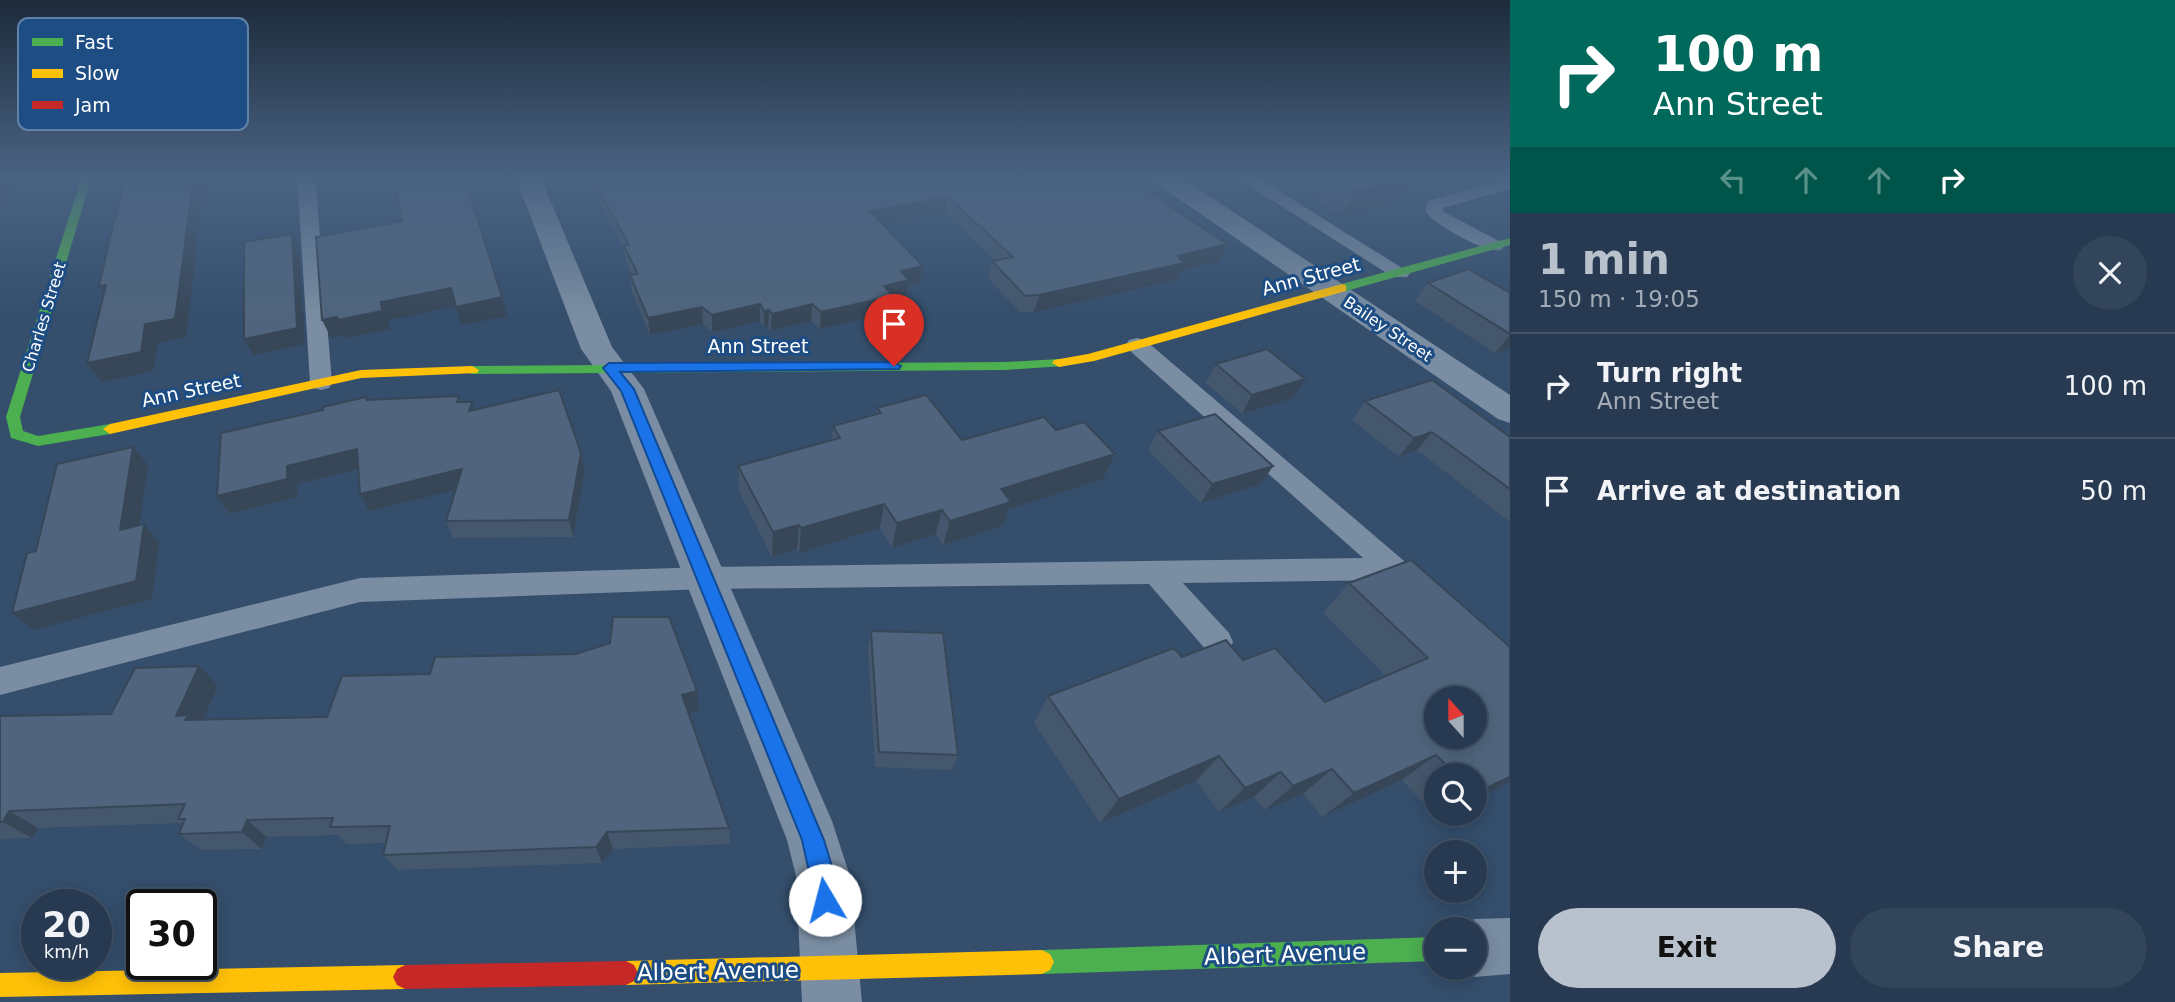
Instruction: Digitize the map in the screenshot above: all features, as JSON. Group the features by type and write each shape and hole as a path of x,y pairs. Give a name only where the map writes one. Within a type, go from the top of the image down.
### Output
{"street":[{"name":"Charles Street","path":"13,417 73,223"},
{"path":"546,223 597,349 627,389 813,840 823,876 831,986"},
{"name":"Bailey Street","path":"1232,223 1510,411"},
{"name":"Ann Street","path":"13,417 16,434 38,441 75,437 321,383 390,371 1061,363 1137,345 1502,243"},
{"path":"1487,947 1510,946"},
{"name":"Albert Avenue","path":"0,985 831,986 1424,950"}],"lane":[{"path":"309,223 321,383"},
{"path":"1318,223 1400,273"},
{"path":"1454,223 1502,243"},
{"path":"1137,345 1405,578"},
{"path":"0,681 360,590 707,578 1156,572 1405,578"},
{"path":"1156,572 1218,642"}],"building":[{"path":"114,223 188,223 175,319 145,324 141,352 87,363 106,285 99,286"},
{"path":"393,223 479,223 502,297 456,307 451,288 381,302 382,311 338,320 337,317 322,320 316,237"},
{"path":"617,223 881,223 923,266 901,271 909,280 884,286 893,296 821,312 812,304 772,314 769,310 764,311 760,304 712,315 702,307 648,318 630,275 638,274 624,246 629,245"},
{"path":"976,223 1195,223 1227,244 1178,256 1184,263 1025,296 992,261 1013,257"},
{"path":"292,234 297,328 244,339 244,242"},
{"path":"1468,269 1510,293 1510,334 1428,283"},
{"path":"1267,349 1305,379 1252,395 1216,364"},
{"path":"1432,380 1510,437 1510,489 1432,432 1414,438 1365,401"},
{"path":"559,390 581,453 569,520 446,521 462,469 360,494 357,449 287,466 287,479 217,496 221,433 323,410 323,407 366,397 367,400 459,396 457,402 472,402 469,411"},
{"path":"926,395 962,440 1044,417 1056,430 1084,422 1115,454 1001,489 1011,502 950,521 942,510 897,523 884,504 801,528 799,525 773,532 738,466 840,438 833,426 881,413 877,408"},
{"path":"1215,414 1273,466 1212,484 1158,431"},
{"path":"133,447 120,530 144,524 136,581 12,613 27,553 36,551 57,464"},
{"path":"1411,560 1510,647 1510,777 1487,788 1487,763 1444,763 1436,755 1354,793 1332,769 1293,786 1281,772 1245,788 1219,756 1119,799 1048,696 1174,648 1182,657 1226,640 1243,660 1275,648 1325,702 1428,658 1349,583"},
{"path":"613,617 669,617 697,691 682,695 729,828 607,832 596,847 383,855 390,826 330,827 333,818 247,820 242,832 179,834 185,819 178,819 185,804 9,811 3,822 0,822 0,716 111,714 135,668 199,666 176,716 188,715 185,720 327,717 342,676 430,674 435,657 576,654 610,643"},
{"path":"871,631 943,633 958,755 879,752"}],"traffic: fast":[{"path":"73,223 13,417 16,434 38,441 110,429"},
{"path":"1342,288 1510,241"},
{"path":"472,370 1005,366 1059,363"},
{"path":"1042,962 1424,949"}],"traffic: slow":[{"path":"1059,363 1089,358 1342,288"},
{"path":"110,429 361,374 472,370"},
{"path":"626,973 1042,962"},
{"path":"0,985 405,977"}],"traffic: jam":[{"path":"405,977 626,973"}],"route":[{"path":"825,900 823,876 813,840 707,578 627,389 609,368 894,366"}]}
